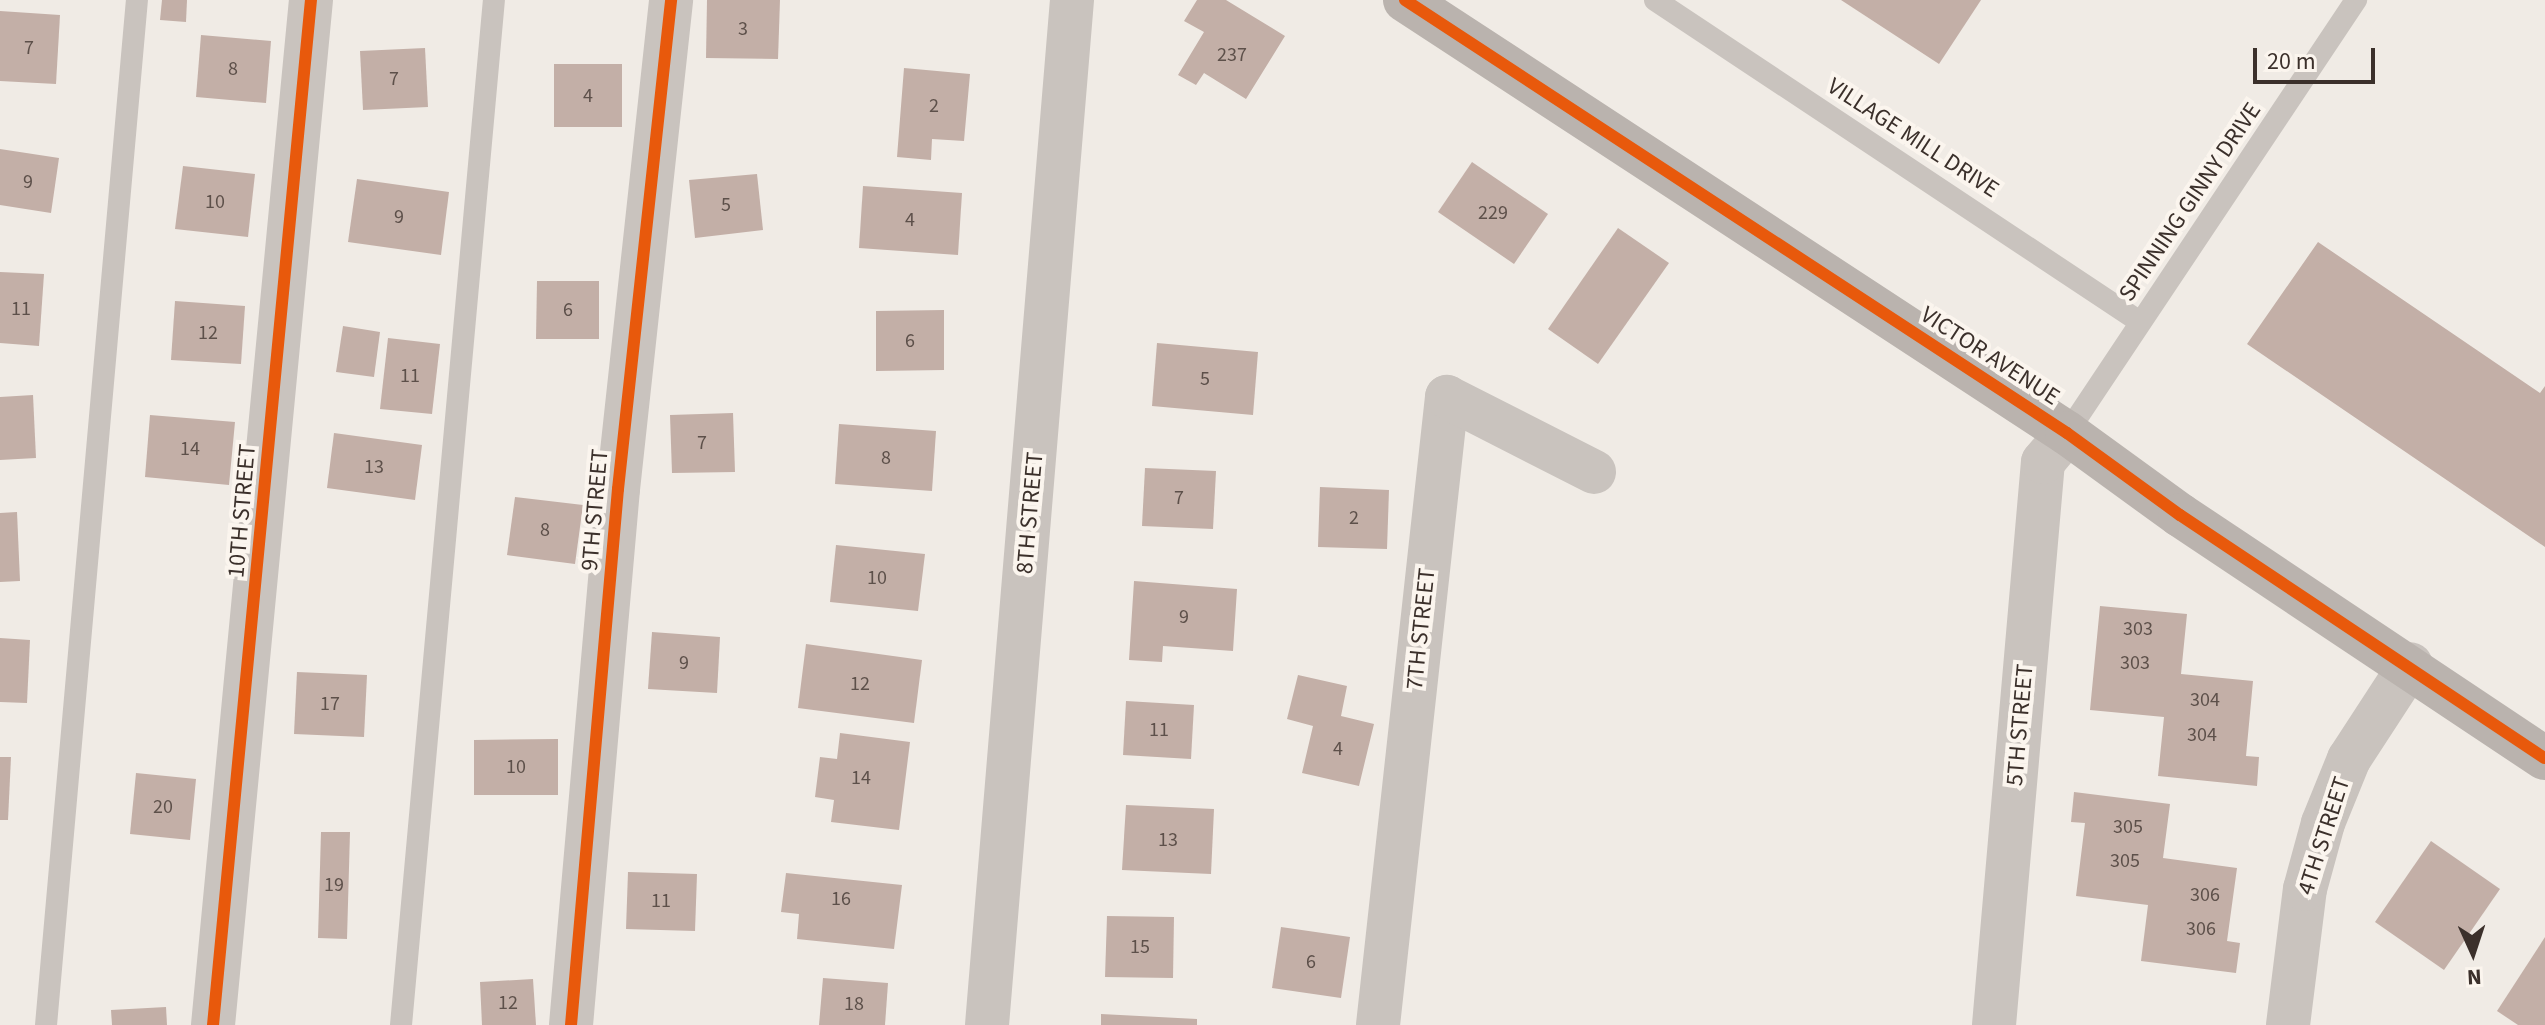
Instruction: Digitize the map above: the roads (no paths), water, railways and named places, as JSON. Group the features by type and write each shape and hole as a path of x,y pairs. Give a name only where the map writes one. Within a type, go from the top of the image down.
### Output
{"street":[{"name":"10TH STREET","path":"213,1025 311,0"},
{"name":"9TH STREET","path":"571,1025 618,489 671,0"},
{"name":"8TH STREET","path":"987,1025 1072,0"},
{"name":"VICTOR AVENUE","path":"1405,0 2067,433 2180,515 2411,664 2545,758"},
{"name":"7TH STREET","path":"1378,1025 1447,397 1594,472"},
{"name":"5TH STREET","path":"1994,1025 2043,462 2067,433"},
{"name":"4TH STREET","path":"2288,1025 2305,889 2323,823 2349,759 2411,664"}],"lane":[{"path":"46,1025 137,0"},
{"path":"401,1025 494,0"},
{"name":"VILLAGE MILL DRIVE","path":"1655,0 2140,322"},
{"name":"SPINNING GINNY DRIVE","path":"2067,433 2356,0"}]}
